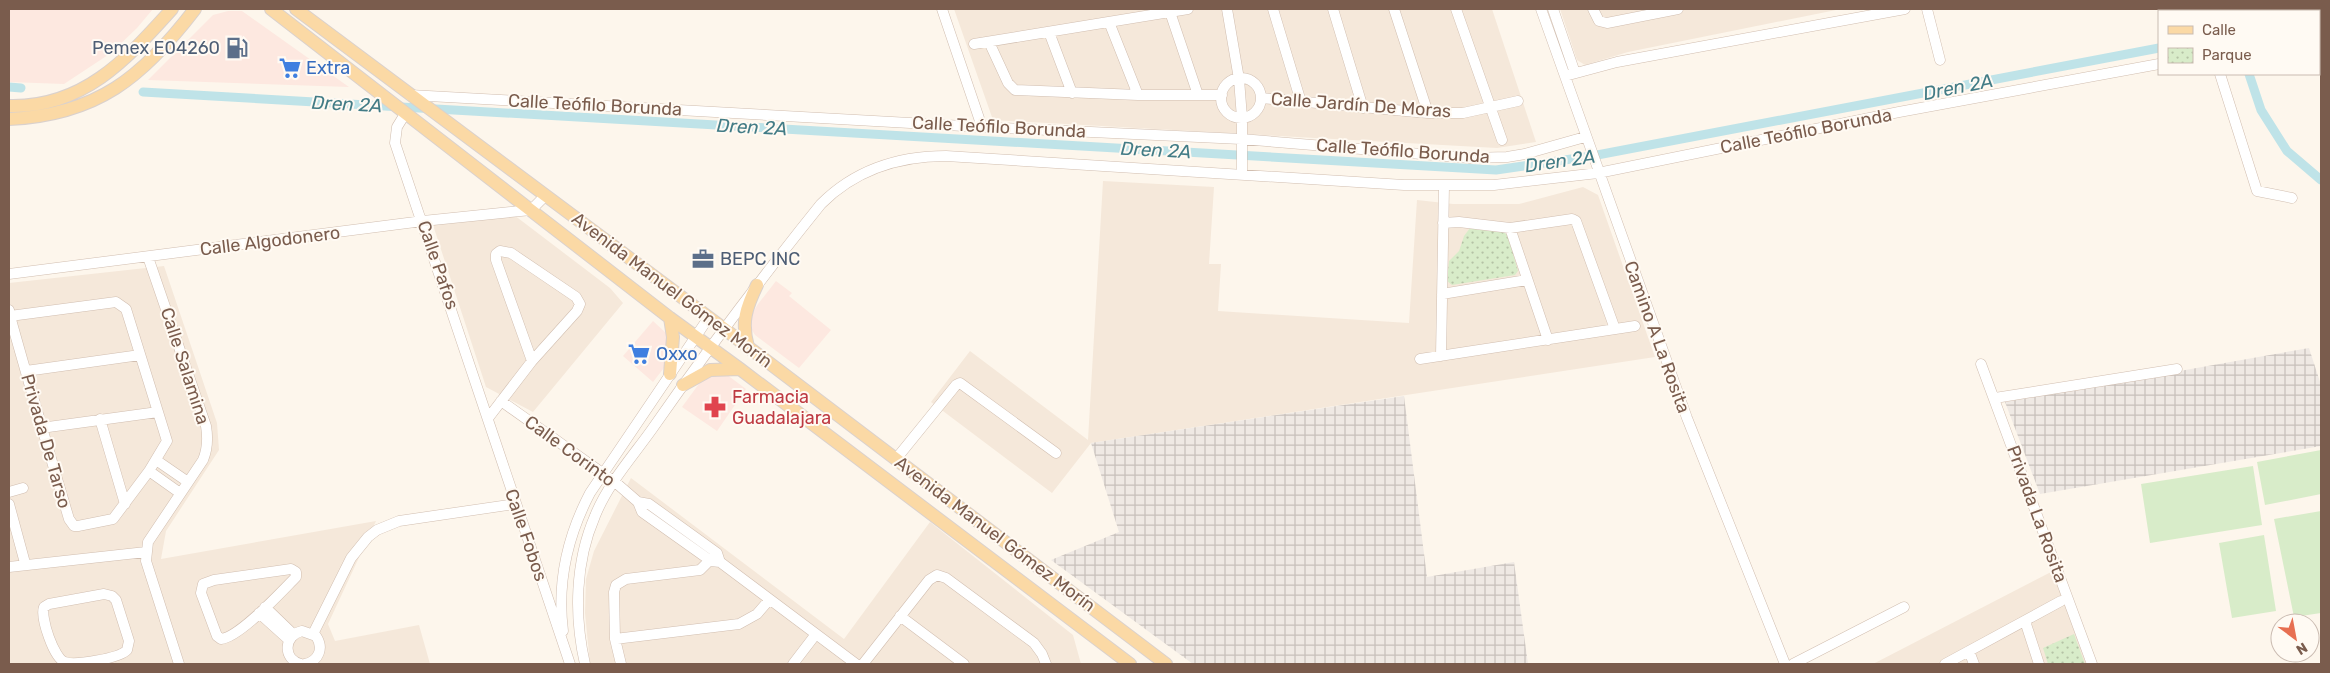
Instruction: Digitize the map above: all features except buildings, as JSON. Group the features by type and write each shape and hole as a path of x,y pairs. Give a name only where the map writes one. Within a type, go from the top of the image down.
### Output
{"main road":[{"path":"156,27 165,9"},
{"path":"9,106 40,104 76,93 91,85 124,60 172,9"},
{"path":"9,119 50,116 97,100 136,74 179,29 195,9"},
{"path":"179,29 205,9"},
{"name":"Avenida Manuel Gómez Morín","path":"271,9 670,318 1130,664"},
{"name":"Avenida Manuel Gómez Morín","path":"296,9 454,129 723,328 1166,664"},
{"path":"748,347 743,331 744,319 757,285"},
{"path":"668,377 672,337 670,318"},
{"path":"682,386 710,370 740,369"}],"street":[{"path":"942,9 982,127"},
{"path":"974,44 1188,9"},
{"path":"1227,9 1239,78 1242,118 1242,171"},
{"path":"1273,9 1301,102"},
{"path":"1333,9 1363,108"},
{"path":"1394,9 1428,113"},
{"path":"1456,9 1502,140"},
{"path":"1542,9 1570,75 1617,62 1905,9"},
{"name":"Camino A La Rosita","path":"1552,9 1585,137 1687,418 1785,664"},
{"path":"1593,9 1597,18 1602,23 1678,9"},
{"path":"1927,9 1940,60"},
{"path":"1170,12 1198,95"},
{"path":"1110,22 1138,95"},
{"path":"1050,32 1072,93"},
{"path":"989,42 1012,87 1019,90 1138,95 1222,95"},
{"name":"Calle Teófilo Borunda","path":"585,664 579,631 578,585 594,517 615,482 709,346 830,195 857,175 897,161 930,156 1242,171 1444,186 1494,185 1597,169 2158,64"},
{"path":"2220,75 2257,191 2292,198"},
{"path":"1239,78 1253,82 1260,92 1261,98 1258,110 1242,118 1228,113 1224,108 1222,95 1228,83 1239,78"},
{"name":"Calle Teófilo Borunda","path":"410,95 1241,142 1470,158 1507,157 1526,154 1585,137"},
{"name":"Calle Jardín De Moras","path":"1261,98 1428,113 1463,113 1518,101"},
{"name":"Calle Pafos","path":"402,111 397,127 396,143 489,417"},
{"path":"1440,356 1444,186"},
{"path":"531,210 545,196"},
{"name":"Calle Algodonero","path":"9,274 423,221 531,210"},
{"path":"1443,223 1460,222 1510,228 1572,218 1576,221 1615,330"},
{"path":"1510,228 1548,340"},
{"path":"489,417 532,361 577,311 580,304 576,297 512,253 500,251 496,254 499,268 532,361"},
{"name":"Calle Salamina","path":"146,552 148,542 207,451 206,426 148,257"},
{"path":"1442,294 1527,280"},
{"name":"Privada De Tarso","path":"116,302 126,309 167,441 149,471 113,520 78,526 71,523 41,428 10,313 116,302"},
{"path":"570,664 566,652 561,603 566,559 580,512 603,473 709,318"},
{"path":"1420,359 1635,326"},
{"path":"26,371 140,355"},
{"name":"Privada La Rosita","path":"1981,364 2092,664"},
{"path":"1995,398 2177,369"},
{"path":"668,377 682,386"},
{"path":"896,459 956,385 960,383 1056,453"},
{"name":"Calle Corinto","path":"501,402 615,482 638,502 642,512 686,537 856,664"},
{"path":"41,428 158,412"},
{"name":"Calle Fobos","path":"489,417 515,504 566,652"},
{"path":"100,419 124,504"},
{"path":"156,460 188,482"},
{"path":"149,471 180,493"},
{"path":"9,492 24,488"},
{"path":"9,504 25,564"},
{"path":"313,634 351,558 368,537 377,530 399,521 515,504"},
{"path":"9,567 146,552 149,569 179,664"},
{"path":"621,664 615,639 614,592 616,585 626,579 693,573 716,559"},
{"path":"291,569 296,572 296,577 262,610 234,635 221,639 214,632 201,589 203,584 214,580 291,569"},
{"path":"863,664 929,580 937,575 946,578 1034,643 1046,664"},
{"path":"108,594 116,600 129,646 119,656 86,663 66,663 58,657 43,618 44,607 49,604 108,594"},
{"path":"615,639 739,624 757,614 769,600"},
{"path":"1945,664 2061,602"},
{"path":"1792,664 1904,607"},
{"path":"262,610 291,637"},
{"path":"900,616 964,664"},
{"path":"2025,621 2039,664"},
{"path":"281,664 296,662 287,650 291,637 302,631 313,634 320,646 320,651 310,663"},
{"path":"793,664 816,634"},
{"path":"1969,651 1974,664"}],"shaded area":[{"path":"9,9 153,9 137,28 111,53 64,84 9,82"},
{"path":"954,9 1492,9 1536,142 1497,148 993,120"},
{"path":"1560,9 1841,9 1628,52 1585,65 1577,60"},
{"name":"Pemex E04260","path":"228,11 242,11 349,87 148,80 213,15"},
{"path":"1103,181 1214,187 1209,264 1221,264 1218,311 1409,323 1417,200 1453,204 1519,204 1583,187 1598,195 1655,357 1091,443 1052,493 931,402 970,351 1088,440"},
{"path":"514,215 610,288 623,303 533,412 486,387 433,225"},
{"path":"164,266 217,423 219,450 166,531 161,559 376,521 328,624 335,641 419,625 430,664 9,664 9,283"},
{"path":"776,281 792,293 789,296 831,330 799,368 755,335 747,322"},
{"path":"653,321 666,333 670,342 667,364 653,382 623,356"},
{"path":"2309,348 2321,385 2321,446 2040,494 2005,402"},
{"path":"726,374 746,389 717,431 682,407 701,381 711,375"},
{"path":"1404,396 1427,577 1514,562 1528,664 1193,664 1051,560 1119,532 1091,443"},
{"path":"631,478 844,639 930,522 1073,635 1081,664 590,664 585,613 586,579 594,551"},
{"path":"2053,571 2086,664 1873,664"}],"green space":[{"path":"1470,228 1503,231 1508,236 1518,271 1515,275 1452,285 1447,281 1449,261 1459,251 1464,236"},
{"path":"2321,450 2321,494 2265,505 2257,462"},
{"path":"2253,466 2262,525 2150,543 2141,484"},
{"path":"2321,511 2321,613 2293,613 2274,519"},
{"path":"2264,535 2276,611 2232,618 2219,543"},
{"path":"2074,634 2085,664 2048,664 2043,648"}],"waterway":[{"name":"Dren 2A","path":"143,92 1496,170 1592,156 2158,48"},
{"path":"2249,75 2261,110 2287,151 2321,180"},
{"name":"Dren 2A","path":"9,87 21,88"}],"place":[{"name":"Pemex E04260","path":"237,48"},
{"name":"Extra","path":"290,68"},
{"name":"BEPC INC","path":"703,259"},
{"name":"Oxxo","path":"639,354"},
{"name":"Farmacia Guadalajara","path":"715,407"}]}
